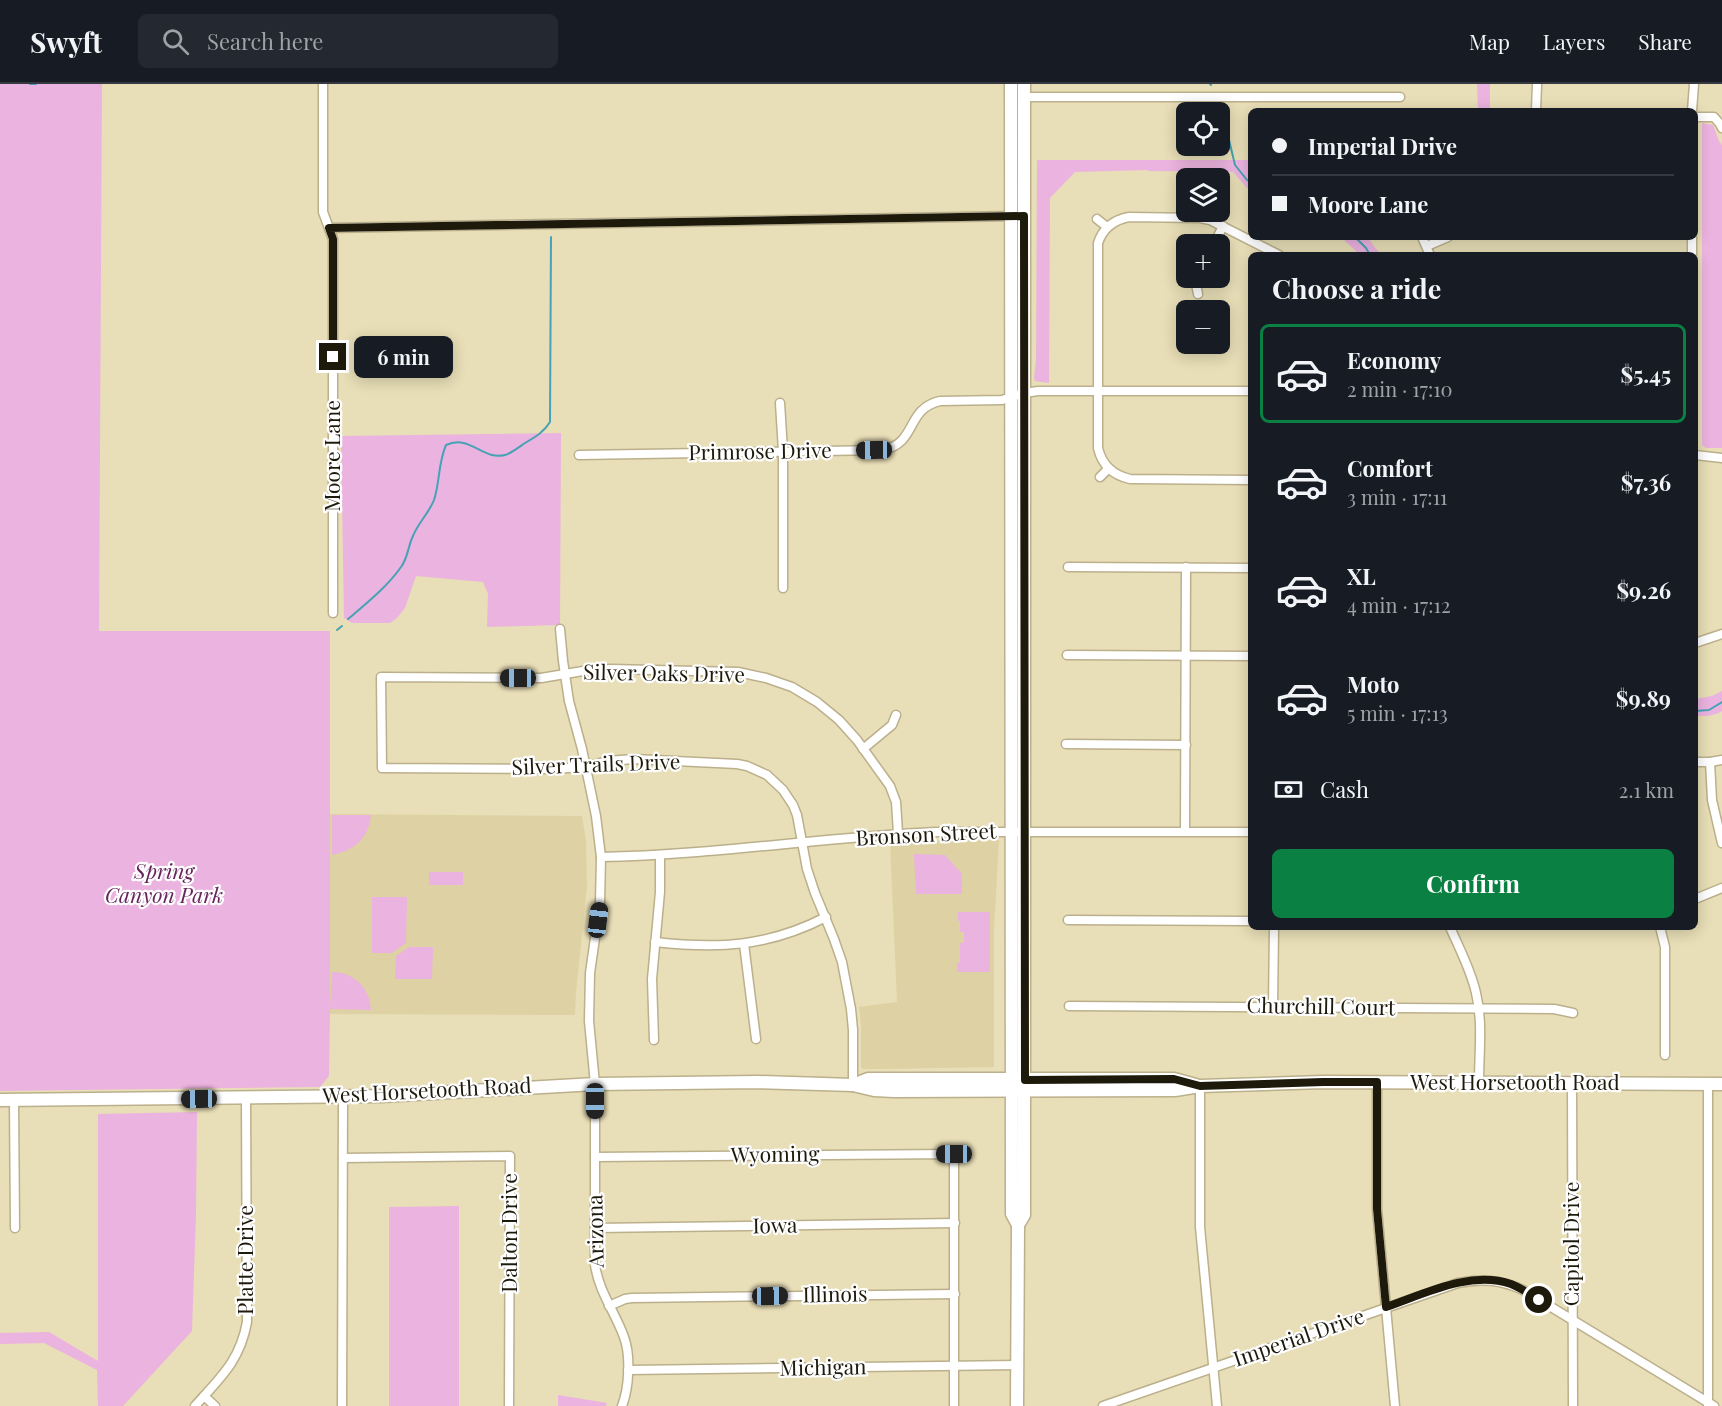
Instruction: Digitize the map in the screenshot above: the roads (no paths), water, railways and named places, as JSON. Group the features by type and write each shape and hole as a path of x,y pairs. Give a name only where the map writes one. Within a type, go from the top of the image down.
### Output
{"main road":[{"path":"1011,84 1012,1214 1018,1225 1017,1406"},
{"path":"1018,1225 1024,1215 1025,1085 1024,90"},
{"name":"West Horsetooth Road","path":"4,1100 344,1097 595,1084 758,1082 853,1085 874,1090 1025,1085 1175,1090 1200,1086 1323,1082 1722,1084"}],"street":[{"name":"Moore Lane","path":"322,84 323,213 333,239 333,613"},
{"path":"1536,84 1536,108"},
{"path":"1692,108 1694,84"},
{"path":"1024,90 1400,97"},
{"path":"1698,117 1714,117 1722,128"},
{"path":"329,228 1024,216"},
{"path":"1248,239 1223,226 1200,218 1129,217 1120,219 1107,227 1100,238 1098,250 1098,448 1104,463 1116,475 1130,479 1248,480"},
{"path":"1097,219 1107,227"},
{"path":"1219,234 1223,226"},
{"path":"1250,240 1273,252"},
{"path":"1428,251 1444,240"},
{"path":"1197,288 1198,294"},
{"name":"Primrose Drive","path":"579,455 889,449 907,435 915,417 924,407 939,401 1002,400 1038,391 1248,391"},
{"path":"780,403 783,451 783,588"},
{"path":"1698,454 1722,458"},
{"path":"1100,477 1108,469"},
{"path":"1068,567 1248,568"},
{"path":"1185,831 1186,567"},
{"name":"Arizona","path":"560,629 564,674 596,816 601,857 600,903 589,1002 595,1084 595,1228 599,1284 627,1348 628,1370 622,1406"},
{"path":"1698,642 1722,634"},
{"path":"1067,655 1248,656"},
{"name":"Silver Oaks Drive","path":"382,768 381,677 541,678 611,669 738,672 792,687 817,702 839,720 890,786 896,802 898,833"},
{"path":"863,749 892,725 896,715"},
{"path":"1066,744 1185,745"},
{"name":"Silver Trails Drive","path":"382,768 551,769 586,767 607,761 634,759 726,762 747,766 767,775 788,796 797,815 807,869 839,954 847,985 853,1030 853,1085"},
{"path":"1698,762 1722,760"},
{"path":"1710,762 1712,800 1722,843"},
{"name":"Bronson Street","path":"601,857 660,855 898,833 1248,832"},
{"path":"654,1040 652,979 660,892 660,855"},
{"path":"1698,898 1722,888"},
{"path":"655,942 693,946 744,944 790,933 826,917"},
{"path":"1068,920 1248,921"},
{"path":"1273,1007 1274,930"},
{"path":"1451,930 1471,977 1479,1009 1479,1082"},
{"path":"1661,930 1665,947 1665,1055"},
{"path":"744,944 756,1039"},
{"name":"Churchill Court","path":"1069,1006 1554,1009 1573,1013"},
{"path":"1377,1082 1377,1209 1395,1406"},
{"name":"Capitol Drive","path":"1572,1083 1573,1406"},
{"path":"1708,1084 1710,1405"},
{"path":"1200,1086 1200,1227 1217,1406"},
{"path":"342,1406 344,1097"},
{"name":"Platte Drive","path":"195,1406 233,1362 242,1342 247,1322 246,1098"},
{"path":"4,1100 15,1228"},
{"name":"Wyoming","path":"595,1157 954,1154 954,1223"},
{"name":"Dalton Drive","path":"343,1158 510,1156 509,1406"},
{"path":"954,1223 954,1406"},
{"name":"Iowa","path":"595,1228 954,1223"},
{"name":"Imperial Drive","path":"1103,1406 1458,1282 1486,1280 1506,1283 1523,1290 1710,1405"},
{"name":"Illinois","path":"609,1306 632,1298 954,1294"},
{"name":"Michigan","path":"628,1370 1018,1365"},
{"path":"204,1396 215,1406"}],"waterway":[{"path":"30,84 36,84"},
{"path":"1230,144 1235,165 1248,180"},
{"path":"348,619 383,588 407,556 415,531 434,500 446,445 462,443 497,456 505,455 539,434 550,422 551,237"},
{"path":"1358,240 1368,252"},
{"path":"337,630 342,626"},
{"path":"1698,711 1709,710 1722,702"}],"park label":[{"name":"Spring Canyon Park","path":"164,884"}]}
